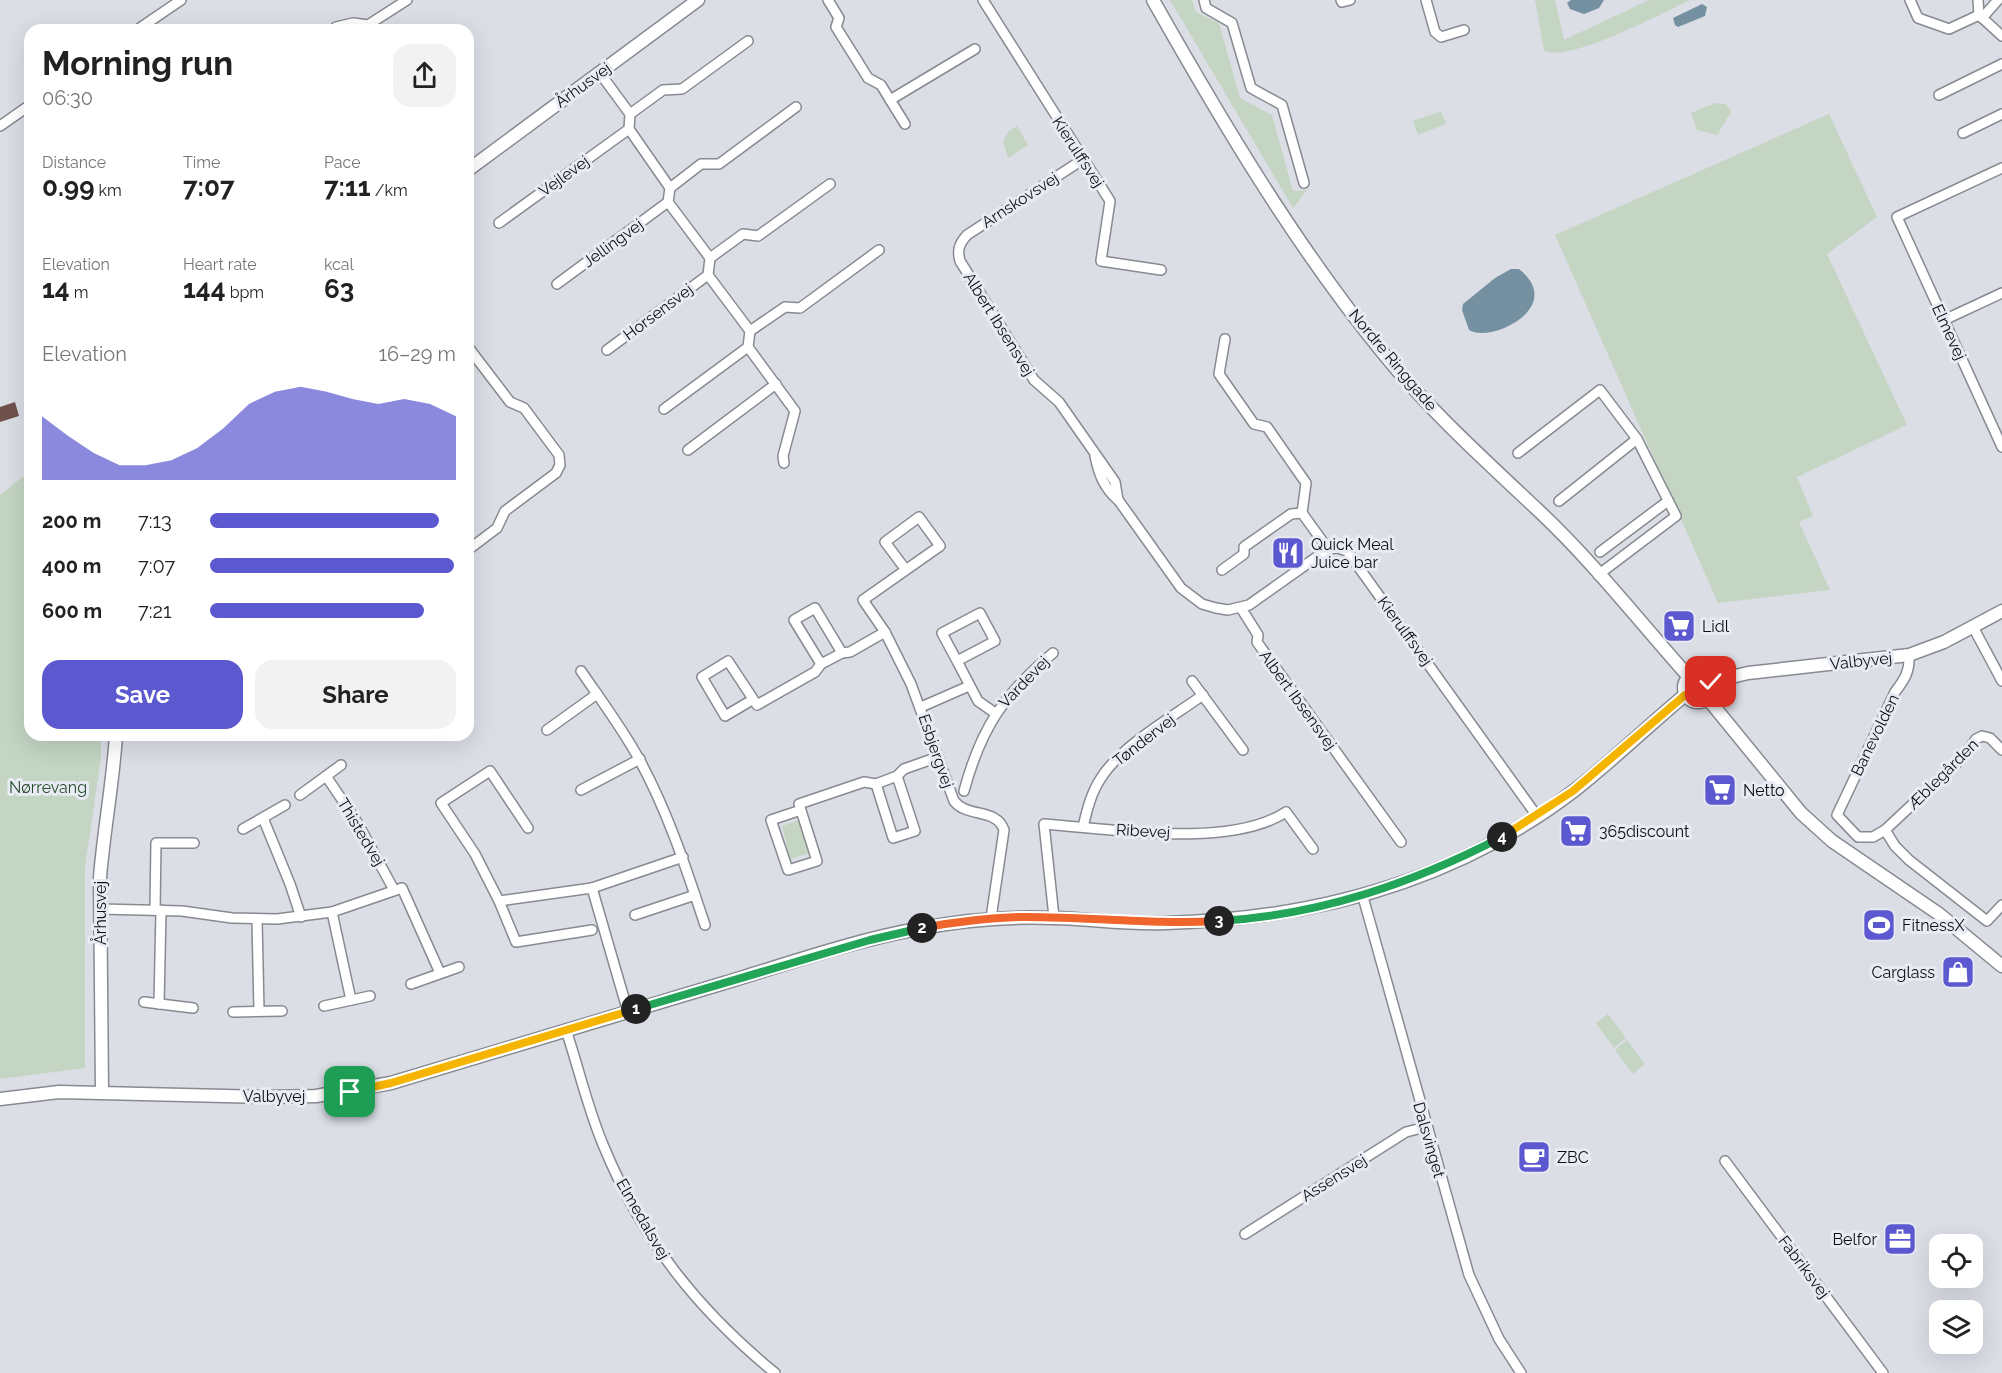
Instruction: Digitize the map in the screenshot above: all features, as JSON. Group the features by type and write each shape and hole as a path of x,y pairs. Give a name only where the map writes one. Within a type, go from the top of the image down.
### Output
{"street":[{"path":"146,24 181,0"},
{"path":"370,24 407,0"},
{"name":"Århusvej","path":"474,166 698,0"},
{"path":"828,0 839,18 836,27 868,78 881,85 905,124"},
{"name":"Kierulffsvej","path":"983,0 1110,201 1101,261 1161,270"},
{"name":"Nordre Ringgade","path":"1153,0 1188,63 1274,201 1344,303 1384,355 1491,468 1540,512 1689,677"},
{"path":"1204,0 1206,8 1232,23 1251,88 1281,105 1304,183"},
{"path":"1341,0 1342,2 1350,0"},
{"path":"1426,0 1436,32 1441,37 1464,30"},
{"path":"1910,0 1918,18 1949,29 1981,16 1998,0"},
{"path":"1978,0 1981,16 2002,36"},
{"path":"630,114 663,90 682,89 748,41"},
{"path":"890,100 975,49"},
{"path":"1939,95 2002,64"},
{"path":"597,74 605,80 630,114 629,129 670,188 668,202 710,258 708,275 750,331 748,347 795,411 783,456 784,463"},
{"path":"670,188 701,164 719,164 796,107"},
{"path":"0,126 24,109"},
{"path":"1963,133 2002,114"},
{"name":"Vejlevej","path":"499,223 629,129"},
{"name":"Arnskovsvej","path":"960,243 967,235 1082,160"},
{"name":"Elmevej","path":"2002,168 1897,217 2002,447"},
{"path":"710,258 744,234 759,236 830,184"},
{"name":"Jellingvej","path":"557,284 668,202"},
{"name":"Albert Ibsensvej","path":"960,243 957,251 960,261 1034,380 1059,402 1114,482 1119,501 1181,588 1202,604 1216,608 1241,608 1258,634 1257,642 1401,842"},
{"path":"750,331 785,307 800,308 879,250"},
{"name":"Horsensvej","path":"607,350 708,275"},
{"path":"1944,320 2002,293"},
{"path":"1225,339 1219,374 1254,424 1267,427 1306,483 1302,513 1328,549 1249,605 1241,608"},
{"path":"664,409 748,347"},
{"path":"474,355 510,402 524,408 559,455 560,465 556,473 505,511 497,528 474,545"},
{"path":"688,450 776,384"},
{"path":"1518,453 1600,390 1637,439 1676,516 1598,574"},
{"path":"1559,501 1637,439"},
{"path":"1600,552 1668,501"},
{"path":"1222,570 1244,554 1244,547 1291,514 1302,513"},
{"path":"919,517 940,546 906,570 885,542 919,517"},
{"name":"Kierulffsvej","path":"1328,549 1338,548 1347,551 1537,816"},
{"name":"Esbjergvej","path":"906,570 863,600 885,632 921,707 951,797 957,805 998,819 1003,825 991,918"},
{"path":"821,664 794,620 814,608 842,652"},
{"name":"Valbyvej","path":"1711,682 1749,672 1909,655 1944,642 2002,611"},
{"name":"Vardevej","path":"957,661 995,641 980,613 942,633 969,686 978,700 996,713"},
{"path":"1973,627 2002,681"},
{"path":"752,700 725,716 702,677 728,661 757,705 815,672 821,664 842,652 850,652 885,632"},
{"name":"Vardevej","path":"964,791 972,761 996,713 1029,673 1053,652"},
{"name":"Banevolden","path":"1885,830 1873,837 1858,837 1837,815 1895,692 1910,669 1909,655"},
{"path":"581,671 639,759 660,799 683,857 705,925"},
{"path":"1701,674 1711,682 1712,691 1708,699 1696,702 1685,695 1683,687 1689,677 1701,674"},
{"path":"1192,681 1243,750"},
{"path":"921,707 969,686"},
{"path":"547,730 597,694"},
{"name":"Tøndervej","path":"1083,827 1090,799 1113,762 1203,695"},
{"name":"Valbyvej","path":"0,1100 58,1092 102,1091 265,1097 316,1096 350,1092 391,1083 913,929 991,918 1054,917 1160,924 1240,920 1295,912 1363,897 1439,868 1537,816 1581,785 1685,695"},
{"path":"1708,699 1801,813 1832,841 1939,914 2002,966"},
{"name":"Æblegården","path":"1885,830 1961,759 1976,739 1982,736 1990,738 2002,750"},
{"name":"Århusvej","path":"102,1091 100,909 102,848 114,781 116,741"},
{"path":"801,810 771,820 788,870 817,861 801,810 799,804 864,782 876,784 897,776 904,769 938,757"},
{"path":"581,790 639,759"},
{"path":"300,795 341,765"},
{"path":"528,828 490,771 441,803 475,854 499,901 516,942 592,930"},
{"name":"Thistedvej","path":"326,776 362,830 394,890 402,888 440,974"},
{"path":"876,784 893,838 915,831 897,776"},
{"path":"243,829 285,805"},
{"name":"Ribevej","path":"1054,917 1044,824 1149,832 1211,832 1261,825 1286,812 1313,849"},
{"path":"263,818 301,917"},
{"path":"1885,830 1895,846 1909,861 1987,921 2002,906"},
{"path":"159,1004 156,843 194,843"},
{"path":"499,901 592,888 683,857"},
{"path":"592,888 628,1012"},
{"path":"100,909 158,910 256,920 332,912 394,890"},
{"path":"635,915 695,895"},
{"name":"Dalsvinget","path":"1363,897 1469,1275 1493,1327 1521,1373"},
{"path":"332,912 351,1000"},
{"path":"256,920 259,1011"},
{"path":"411,984 459,967"},
{"path":"324,1006 370,996"},
{"path":"144,1002 193,1008"},
{"path":"233,1012 282,1011"},
{"name":"Elmedalsvej","path":"567,1030 603,1145 624,1191 652,1240 680,1280 711,1315 744,1347 776,1373"},
{"name":"Assensvej","path":"1245,1234 1406,1132 1426,1127"},
{"name":"Fabriksvej","path":"1725,1161 1883,1373"}],"green space":[{"path":"1170,0 1192,0 1196,12 1219,23 1240,98 1272,115 1293,191 1307,190 1293,208"},
{"path":"1535,0 1555,0 1564,40 1649,0 1690,0 1616,35 1575,50 1557,53 1544,51"},
{"path":"1715,103 1726,104 1731,112 1717,135 1697,130 1691,113"},
{"path":"1441,111 1446,124 1418,135 1413,121"},
{"path":"1829,114 1877,217 1827,254 1907,425 1797,477 1813,516 1799,522 1830,590 1718,603 1555,235"},
{"path":"1017,126 1028,145 1008,158 1003,142 1009,131"},
{"name":"Nørrevang","path":"24,476 24,741 101,741 101,758 85,867 85,1068 0,1079 0,495"},
{"path":"799,820 810,853 790,859 782,826"},
{"path":"1608,1014 1626,1038 1614,1048 1596,1023"},
{"path":"1627,1040 1645,1064 1633,1074 1615,1050"}],"water":[{"path":"1571,0 1604,0 1599,8 1584,14 1570,9 1567,3"},
{"path":"1702,4 1707,7 1705,16 1678,27 1675,25 1673,18"},
{"path":"1511,269 1519,269 1531,283 1534,297 1530,309 1507,327 1492,332 1479,333 1469,330 1462,310 1463,304 1495,278"}],"building":[{"path":"15,402 19,416 0,422 0,407"}],"place":[{"name":"Quick Meal Juice bar","path":"1288,553"},
{"name":"Lidl","path":"1679,626"},
{"name":"Netto","path":"1720,790"},
{"name":"365discount","path":"1576,831"},
{"name":"FitnessX","path":"1879,925"},
{"name":"Carglass","path":"1958,972"},
{"name":"ZBC","path":"1534,1157"},
{"name":"Belfor","path":"1900,1239"}],"route":[{"path":"350,1092 391,1083 913,929 991,918 1019,917 1160,924 1240,920 1295,912 1363,897 1404,883 1470,854 1537,816 1605,765 1685,695 1696,702 1708,699 1712,691 1711,682"}]}
